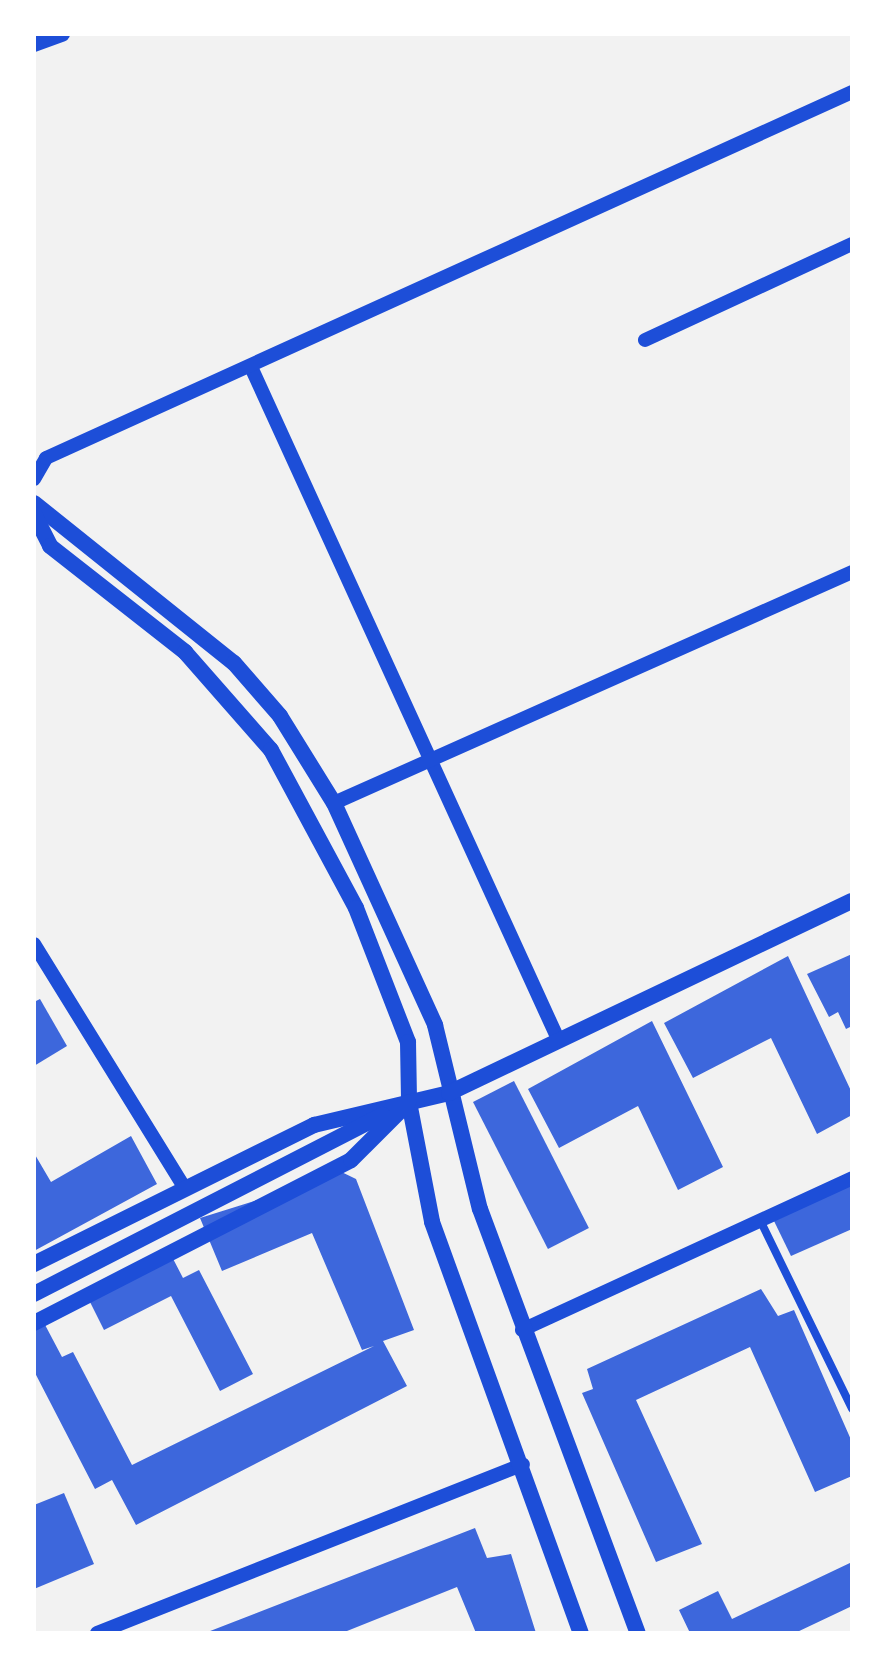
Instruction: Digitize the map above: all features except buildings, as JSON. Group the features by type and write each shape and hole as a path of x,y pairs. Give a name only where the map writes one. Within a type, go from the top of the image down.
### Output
{"main road":[{"path":"34,44 62,34"},
{"path":"34,503 234,663 280,716 334,803 435,1025 449,1093 522,1330 638,1633"},
{"path":"34,514 50,546 185,652 271,750 356,908 408,1042 409,1102 432,1222 523,1464 581,1633"},
{"path":"34,1264 314,1125 449,1093 852,901"},
{"path":"34,1294 409,1102"},
{"path":"34,1323 351,1160 409,1102"}],"street":[{"path":"34,479 46,458 852,92"},
{"path":"645,340 852,244"},
{"path":"251,367 558,1039"},
{"path":"334,803 431,764 852,572"},
{"path":"34,944 184,1187"},
{"path":"522,1330 852,1178"},
{"path":"760,1220 852,1409"},
{"path":"97,1633 523,1464"}]}
